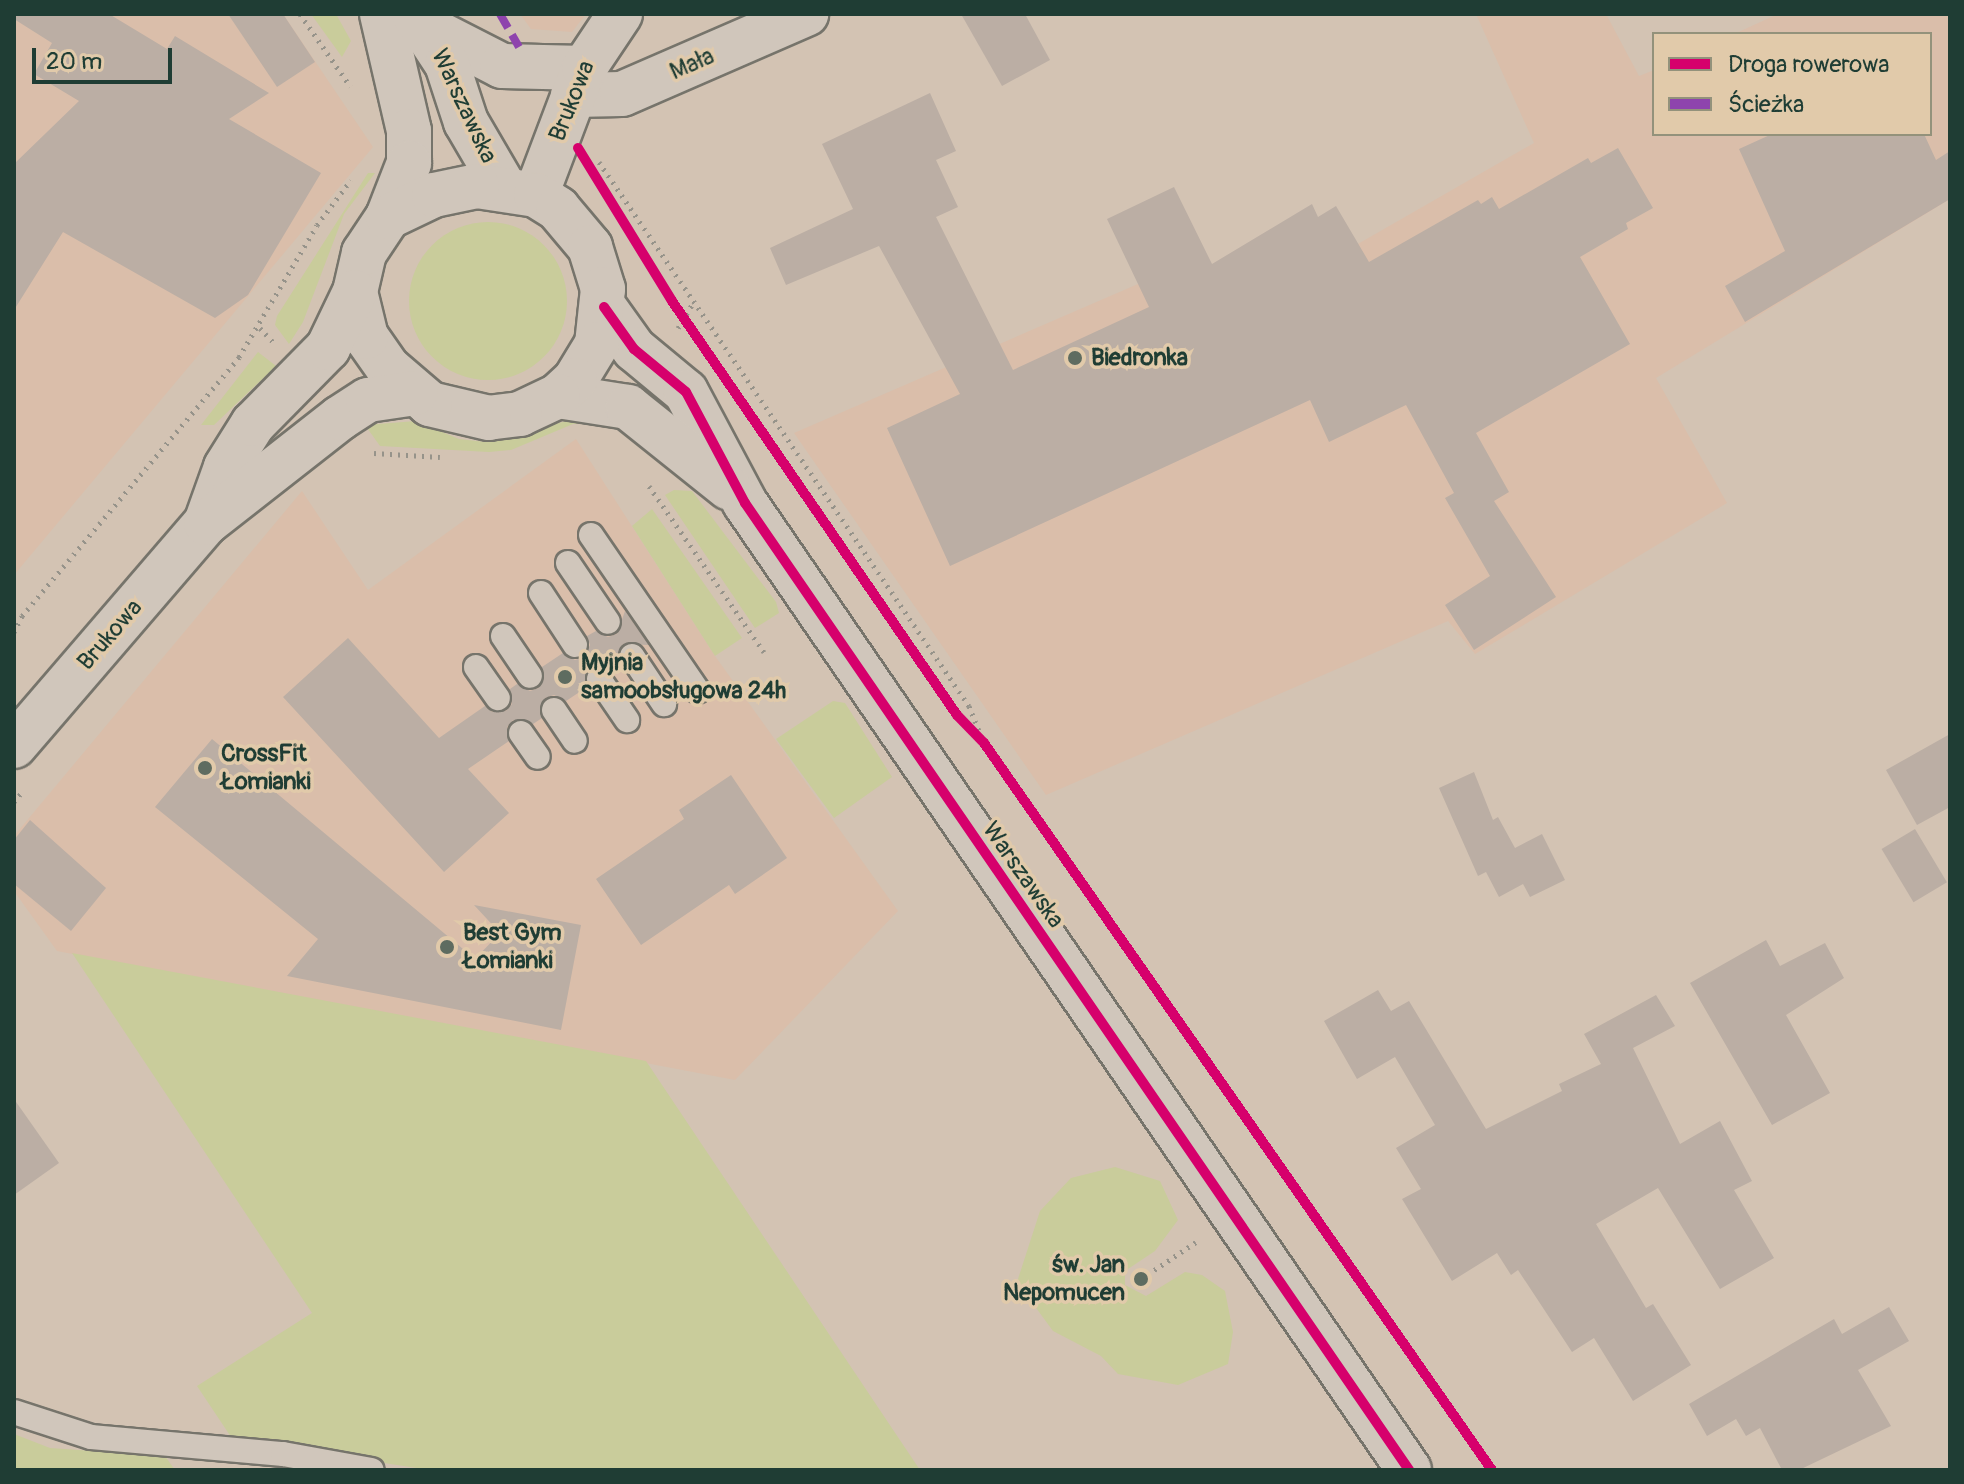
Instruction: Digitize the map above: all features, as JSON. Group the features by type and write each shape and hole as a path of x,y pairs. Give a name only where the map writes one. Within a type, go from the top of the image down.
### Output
{"street":[{"name":"Warszawska","path":"382,14 409,131 409,163 388,217"},
{"name":"Brukowa","path":"520,191 579,81 620,14"},
{"name":"Mała","path":"579,81 622,94 806,14"},
{"name":"Warszawska","path":"419,20 502,66 579,81"},
{"name":"Warszawska","path":"419,20 447,64 466,122 520,191"},
{"path":"477,186 520,191 574,224 590,247 600,271 604,307 597,344 575,380 558,396 520,414 489,418 457,414 415,393 388,368 366,337 355,292 364,253 388,217 434,195 477,186"},
{"name":"Brukowa","path":"206,523 232,456 253,424 328,348 355,292"},
{"name":"Warszawska","path":"604,307 634,349 686,392 745,503 1409,1470"},
{"name":"Brukowa","path":"23,763 206,523 340,418 368,400 415,393"},
{"name":"Warszawska","path":"558,396 628,407 745,503"}],"lane":[{"path":"591,535 698,691"},
{"path":"568,563 608,622"},
{"path":"541,593 575,645"},
{"path":"503,636 530,676"},
{"path":"632,656 664,704"},
{"path":"476,667 498,698"},
{"path":"599,679 627,720"},
{"path":"554,710 575,741"},
{"path":"521,733 538,757"},
{"path":"14,1412 91,1437 283,1454 372,1470"}],"path":[{"path":"300,14 358,98"},
{"path":"588,159 617,213"},
{"path":"588,159 969,706 984,743"},
{"path":"14,632 22,616 239,357 317,225 353,177"},
{"path":"678,309 693,331"},
{"path":"359,455 450,457"},
{"path":"646,482 764,652"},
{"path":"957,715 984,743"},
{"path":"14,802 23,763"},
{"path":"1141,1279 1194,1243"}],"shaded area":[{"path":"14,14 283,14 373,147 14,575"},
{"path":"520,14 586,14 572,32 531,29"},
{"path":"1476,14 1606,14 1639,76 1652,71 1652,136 1932,136 1932,32 1738,32 1778,14 1950,14 1950,199 1656,378 1727,503 1475,654 1448,621 1046,795 794,433 1138,284 1323,264 1534,143"},
{"path":"576,439 715,656 898,911 735,1080 57,951 14,891 14,836 302,491 368,590"}],"green space":[{"path":"311,14 336,14 351,41 342,57"},
{"path":"368,173 375,173 344,214 303,322 289,344 275,325 277,316"},
{"path":"488,222 518,228 544,245 561,271 567,301 561,331 544,357 518,374 488,380 458,374 432,357 415,331 409,301 415,271 432,245 458,228"},
{"path":"258,352 276,366 214,425 201,425"},
{"path":"578,418 602,424 573,424 511,450 489,452 380,446 365,425 416,421 459,439 486,442"},
{"path":"674,490 692,491 776,602 779,613 755,628 665,495"},
{"path":"652,509 742,638 715,656 632,526"},
{"path":"833,701 845,703 892,777 834,818 776,739"},
{"path":"72,953 646,1061 920,1470 430,1470 233,1440 197,1386 312,1313"},
{"path":"1115,1167 1160,1181 1178,1220 1155,1251 1125,1271 1125,1285 1146,1296 1185,1272 1202,1275 1225,1291 1233,1332 1228,1364 1178,1385 1118,1374 1101,1356 1053,1331 1017,1282 1040,1211 1071,1178"},
{"path":"14,1434 50,1448 165,1456 175,1470 14,1470"}],"building":[{"path":"14,14 109,14 167,49 175,36 269,93 229,119 321,173 248,295 215,318 63,232 14,310 14,164 79,101 34,74 52,43 14,19"},
{"path":"228,14 283,14 315,62 277,87"},
{"path":"961,14 1025,14 1050,60 1002,86"},
{"path":"930,93 956,151 936,160 958,207 936,217 1013,370 1149,307 1107,219 1174,187 1212,264 1312,204 1318,217 1336,206 1369,262 1478,200 1481,204 1492,197 1499,209 1588,158 1591,163 1618,148 1653,208 1626,223 1628,229 1580,257 1630,344 1476,433 1509,492 1494,501 1556,597 1474,650 1445,605 1490,576 1445,498 1454,493 1406,405 1329,442 1310,400 950,566 887,428 960,394 879,246 786,285 770,248 853,209 822,144"},
{"path":"1768,136 1925,136 1936,160 1950,151 1950,199 1745,322 1725,286 1785,251 1739,149"},
{"path":"625,611 649,645 623,644 617,656 620,665 611,670 599,664 590,667 587,687 566,701 554,695 545,698 542,718 533,724 513,720 507,727 509,741 468,769 509,813 444,872 283,697 348,638 439,738 485,706 492,712 506,711 512,704 510,689 517,684 530,691 539,688 542,667 563,653 575,660 584,657 590,645 587,636 596,631 608,637 617,634"},
{"path":"1950,734 1950,807 1917,825 1886,770"},
{"path":"212,739 475,959 500,933 474,905 581,925 561,1030 287,976 318,939 155,807"},
{"path":"1474,772 1493,820 1498,817 1515,848 1542,834 1565,880 1530,897 1523,884 1499,897 1486,872 1478,876 1439,788"},
{"path":"731,775 787,858 735,894 729,885 641,945 596,879 684,819 679,810"},
{"path":"30,820 106,888 71,931 14,884 14,840"},
{"path":"1915,829 1947,882 1914,902 1882,849"},
{"path":"1766,940 1780,966 1825,943 1844,978 1786,1015 1830,1093 1772,1125 1690,983"},
{"path":"1378,990 1391,1011 1409,1001 1486,1129 1562,1091 1559,1084 1601,1064 1584,1034 1656,995 1675,1026 1633,1048 1680,1144 1720,1121 1752,1181 1734,1190 1774,1258 1720,1289 1658,1188 1596,1224 1646,1308 1653,1304 1691,1365 1633,1401 1594,1338 1572,1352 1518,1270 1511,1275 1497,1253 1452,1281 1402,1199 1421,1189 1396,1148 1435,1125 1395,1057 1357,1079 1324,1021"},
{"path":"14,1099 59,1163 14,1195"},
{"path":"1889,1307 1909,1341 1858,1370 1891,1426 1799,1470 1782,1470 1760,1428 1746,1436 1736,1419 1707,1436 1689,1404 1834,1319 1842,1334"}],"marked path":[{"path":"500,14 519,47"}],"cycle path":[{"path":"578,148 672,301 957,715 984,743 1492,1470"},
{"path":"604,307 634,349 686,392 745,503 1409,1470"}],"place":[{"name":"Biedronka","path":"1075,358"},
{"name":"Myjnia samoobsługowa 24h","path":"565,677"},
{"name":"CrossFit Łomianki","path":"205,768"},
{"name":"Best Gym Łomianki","path":"447,947"},
{"name":"św. Jan Nepomucen","path":"1141,1279"}]}
